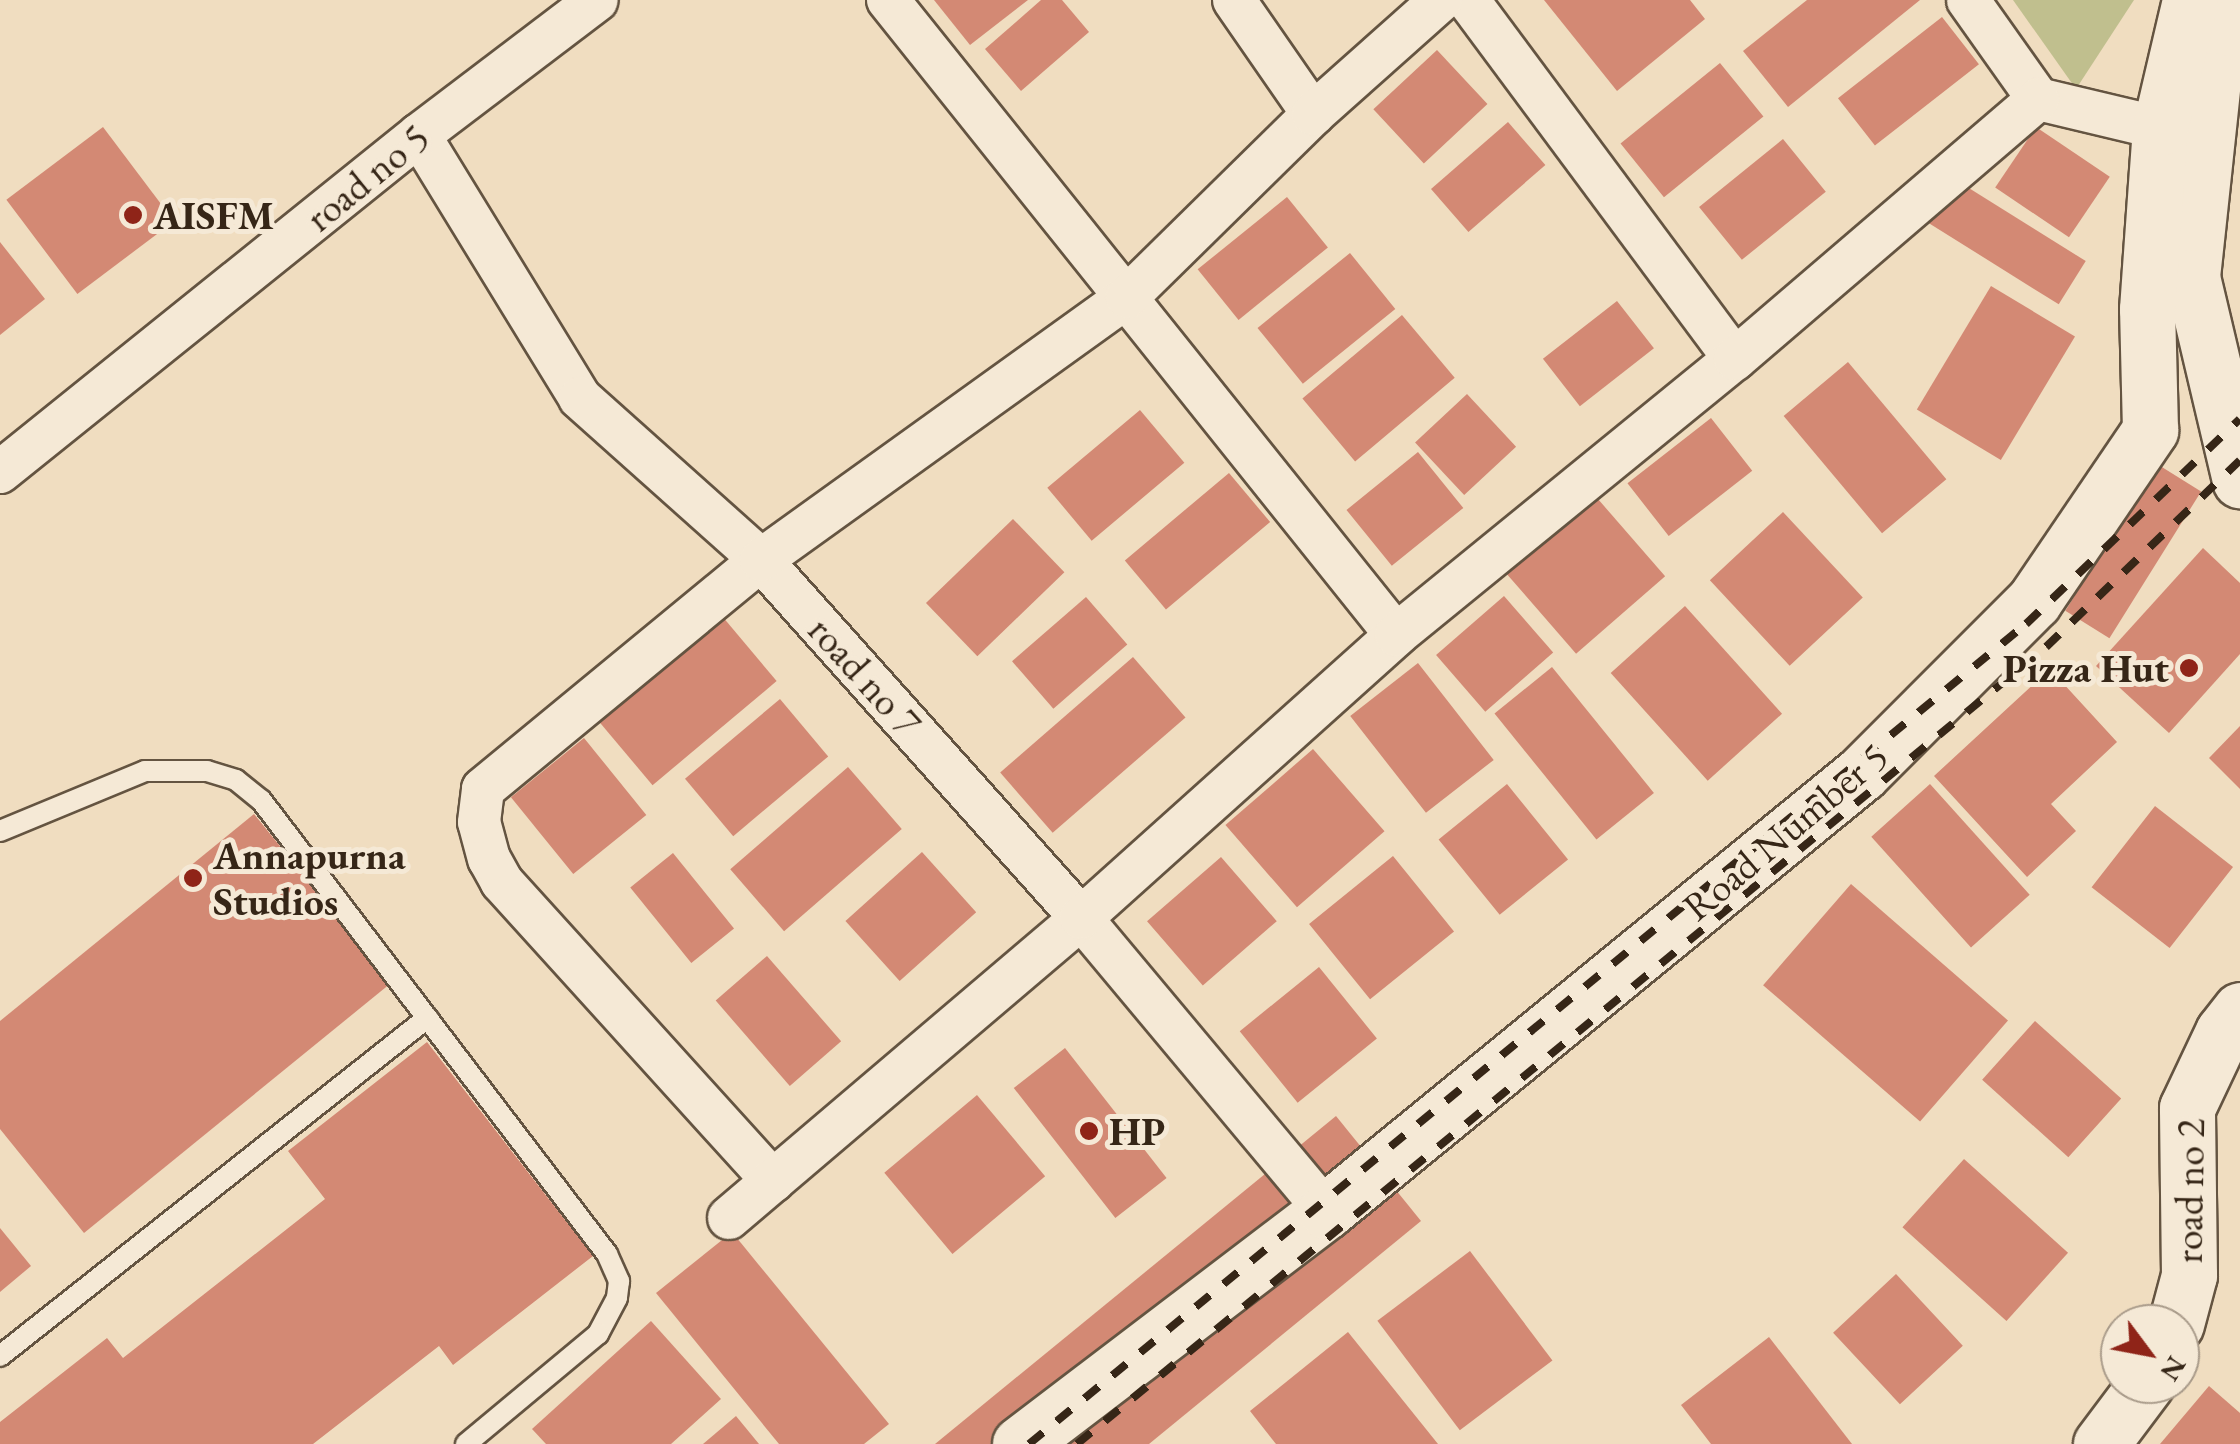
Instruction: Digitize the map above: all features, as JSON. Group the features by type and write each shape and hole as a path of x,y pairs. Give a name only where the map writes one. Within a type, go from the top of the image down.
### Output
{"main road":[{"path":"2190,0 2182,133 2192,278 2216,392 2240,480"},
{"path":"2216,392 2150,430 2147,309 2182,133 2225,29 2240,8"},
{"name":"Road Number 5","path":"1020,1444 1326,1211 1862,774 2034,601 2150,430"},
{"name":"road no 2","path":"2181,1304 2189,1274 2187,1108 2223,1032 2240,1010"},
{"path":"2100,1444 2131,1404"}],"street":[{"name":"road no 5","path":"0,472 419,135 598,0"},
{"path":"888,0 1396,635"},
{"path":"1234,0 1313,114"},
{"path":"772,1181 502,882 489,858 479,822 483,788 761,560 1127,297 1313,114 1442,0"},
{"path":"1468,0 1735,359"},
{"path":"1968,0 2038,99 2182,133"},
{"path":"730,1218 1080,918 1396,635 1735,359 2038,99"},
{"name":"road no 7","path":"419,135 580,398 761,560 1080,918 1326,1211"}],"lane":[{"path":"0,830 145,770 207,771 236,780 261,800 607,1254 618,1281 616,1298 598,1334 467,1444"},
{"path":"0,1356 427,1018"}],"shaded area":[{"path":"2013,0 2134,0 2076,89"}],"building":[{"path":"934,0 1028,0 970,45"},
{"path":"1041,0 1062,0 1089,32 1021,91 985,49"},
{"path":"1544,0 1690,0 1705,19 1617,91"},
{"path":"1807,0 1920,0 1788,107 1743,51"},
{"path":"1942,17 1979,64 1875,146 1838,98"},
{"path":"1437,50 1487,104 1424,163 1373,109"},
{"path":"1720,63 1763,117 1664,197 1621,144"},
{"path":"1508,122 1545,165 1468,232 1431,189"},
{"path":"103,127 174,221 77,294 6,200"},
{"path":"2036,127 2110,177 2069,237 1995,188"},
{"path":"1783,139 1826,192 1742,260 1699,207"},
{"path":"1956,180 2086,261 2059,304 1929,223"},
{"path":"1287,197 1328,248 1239,320 1198,269"},
{"path":"0,242 45,299 0,335"},
{"path":"1350,253 1395,309 1303,384 1258,328"},
{"path":"1991,286 2075,336 2001,460 1917,409"},
{"path":"1617,301 1654,348 1580,406 1543,359"},
{"path":"1402,315 1455,378 1355,461 1302,399"},
{"path":"1848,362 1946,479 1882,533 1784,416"},
{"path":"1467,394 1516,447 1464,495 1415,442"},
{"path":"1140,410 1184,463 1092,541 1047,488"},
{"path":"1711,418 1752,471 1669,536 1627,483"},
{"path":"1418,452 1463,508 1392,566 1347,510"},
{"path":"2157,464 2201,492 2109,638 2065,611"},
{"path":"1229,473 1270,522 1166,609 1125,560"},
{"path":"1591,491 1665,576 1576,654 1502,568"},
{"path":"1783,512 1863,598 1790,666 1710,580"},
{"path":"1013,519 1064,572 977,656 926,603"},
{"path":"2203,548 2240,583 2240,654 2169,733 2096,666"},
{"path":"1504,596 1553,653 1485,712 1436,655"},
{"path":"1086,597 1127,645 1053,709 1012,661"},
{"path":"1685,606 1782,714 1708,781 1611,673"},
{"path":"722,616 777,681 653,785 598,720"},
{"path":"1133,657 1185,717 1053,833 1000,772"},
{"path":"1418,663 1494,760 1426,813 1350,716"},
{"path":"1552,667 1654,793 1596,839 1494,714"},
{"path":"2050,669 2117,742 2051,804 2076,831 2027,877 1934,776"},
{"path":"780,699 828,756 733,836 685,779"},
{"path":"2240,726 2240,789 2209,758"},
{"path":"584,738 646,815 573,874 511,797"},
{"path":"1313,749 1385,831 1297,907 1225,825"},
{"path":"848,767 902,829 784,931 730,869"},
{"path":"1507,784 1568,859 1500,915 1439,839"},
{"path":"1930,784 2030,895 1971,948 1871,837"},
{"path":"2155,806 2233,867 2170,948 2092,887"},
{"path":"254,814 391,983 84,1233 0,1129 0,1021"},
{"path":"922,852 976,912 900,981 845,921"},
{"path":"673,853 734,928 691,963 630,888"},
{"path":"1393,856 1454,931 1370,999 1309,924"},
{"path":"1221,857 1277,921 1203,985 1147,921"},
{"path":"1851,884 2008,1020 1920,1122 1763,985"},
{"path":"767,956 841,1041 790,1086 716,1001"},
{"path":"1319,967 1377,1038 1298,1103 1240,1031"},
{"path":"2035,1021 2121,1099 2068,1157 1982,1080"},
{"path":"427,1042 593,1256 453,1365 439,1346 313,1444 0,1444 0,1422 107,1338 123,1358 325,1199 288,1151"},
{"path":"1065,1048 1167,1178 1115,1218 1014,1088"},
{"path":"977,1095 1045,1176 952,1254 884,1173"},
{"path":"1336,1116 1421,1221 1149,1444 935,1444"},
{"path":"1964,1159 2068,1253 2006,1321 1902,1227"},
{"path":"0,1228 31,1266 0,1292"},
{"path":"732,1232 889,1424 864,1444 779,1444 656,1293"},
{"path":"1470,1251 1552,1360 1460,1430 1377,1321"},
{"path":"1896,1274 1963,1346 1900,1404 1833,1333"},
{"path":"651,1321 721,1399 671,1444 546,1444 532,1429"},
{"path":"1348,1332 1438,1444 1276,1444 1250,1411"},
{"path":"1769,1337 1852,1444 1711,1444 1681,1405"},
{"path":"2209,1386 2240,1413 2240,1444 2160,1444 2194,1404 2200,1404 2200,1397"},
{"path":"736,1416 759,1444 703,1444"}],"railway":[{"path":"1029,1444 2026,624 2240,419"},
{"path":"1077,1444 2046,647 2240,460"}],"place":[{"name":"AISFM","path":"133,215"},
{"name":"Pizza Hut","path":"2189,668"},
{"name":"Annapurna Studios","path":"193,878"},
{"name":"HP","path":"1089,1131"}]}
